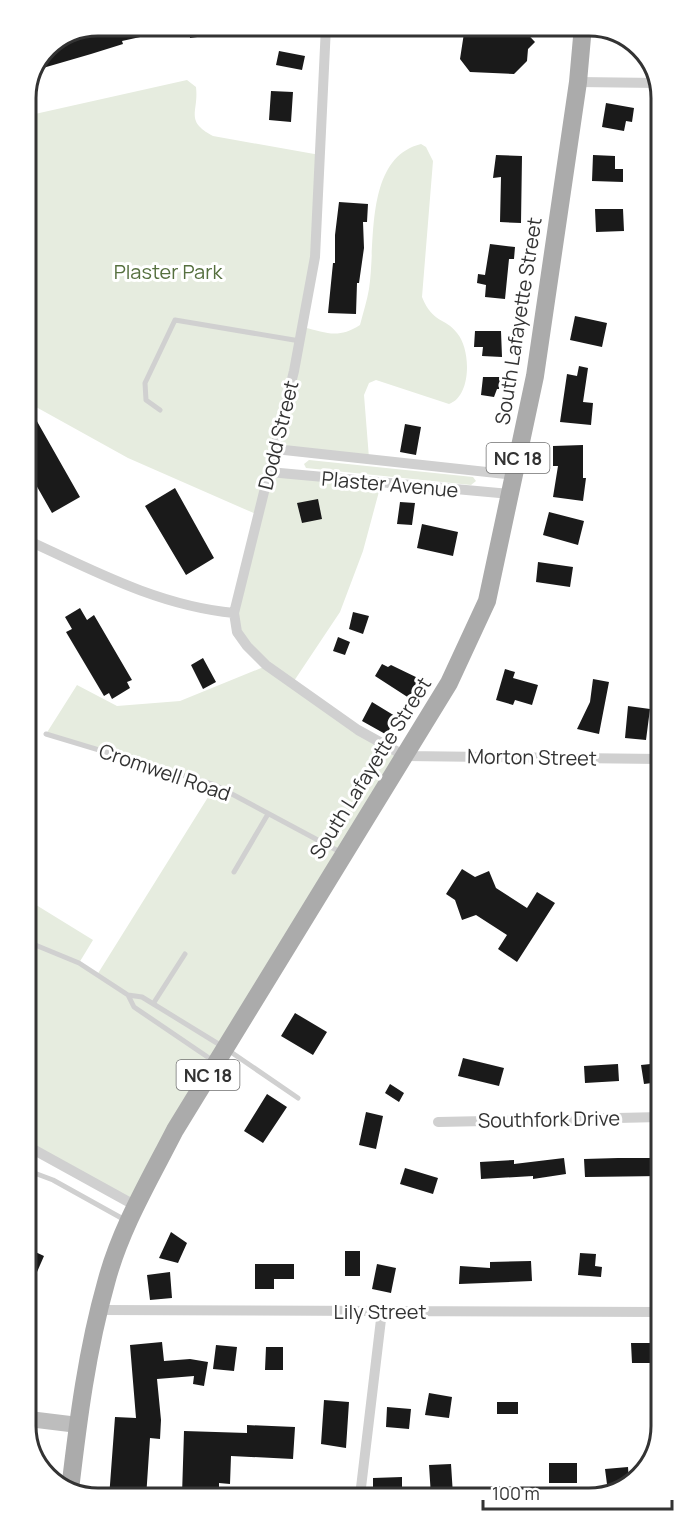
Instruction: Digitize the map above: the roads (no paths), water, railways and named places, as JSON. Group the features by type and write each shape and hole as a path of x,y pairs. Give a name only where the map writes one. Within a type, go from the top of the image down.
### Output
{"main road":[{"name":"South Lafayette Street","path":"71,1482 78,1425 106,1282 132,1214 175,1130 449,683 487,601 515,475 547,301 578,82 582,36"}],"street":[{"name":"Dodd Street","path":"234,613 300,341 315,257 326,36"},
{"path":"578,82 649,83"},
{"name":"Plaster Avenue","path":"275,449 515,475"},
{"name":"Plaster Avenue","path":"269,472 511,494"},
{"path":"36,544 144,593 203,610 234,613 237,632 266,665 358,730 405,756"},
{"name":"Morton Street","path":"405,756 651,759"},
{"name":"Southfork Drive","path":"438,1122 651,1117"},
{"path":"36,1152 132,1214"},
{"name":"Lily Street","path":"100,1310 651,1312"},
{"path":"361,1488 382,1311"},
{"path":"36,1420 78,1425"}],"lane":[{"path":"160,410 151,406 146,400 146,384 175,320 300,341"},
{"name":"Cromwell Road","path":"46,734 215,785 343,853"},
{"path":"234,872 268,813"},
{"path":"36,945 79,963 128,994 139,996 153,1004 221,1055"},
{"path":"153,1004 185,954"},
{"path":"128,994 134,1007 298,1098"},
{"path":"36,1174 132,1214"}],"park label":[{"name":"Plaster Park","path":"168,271"}]}
